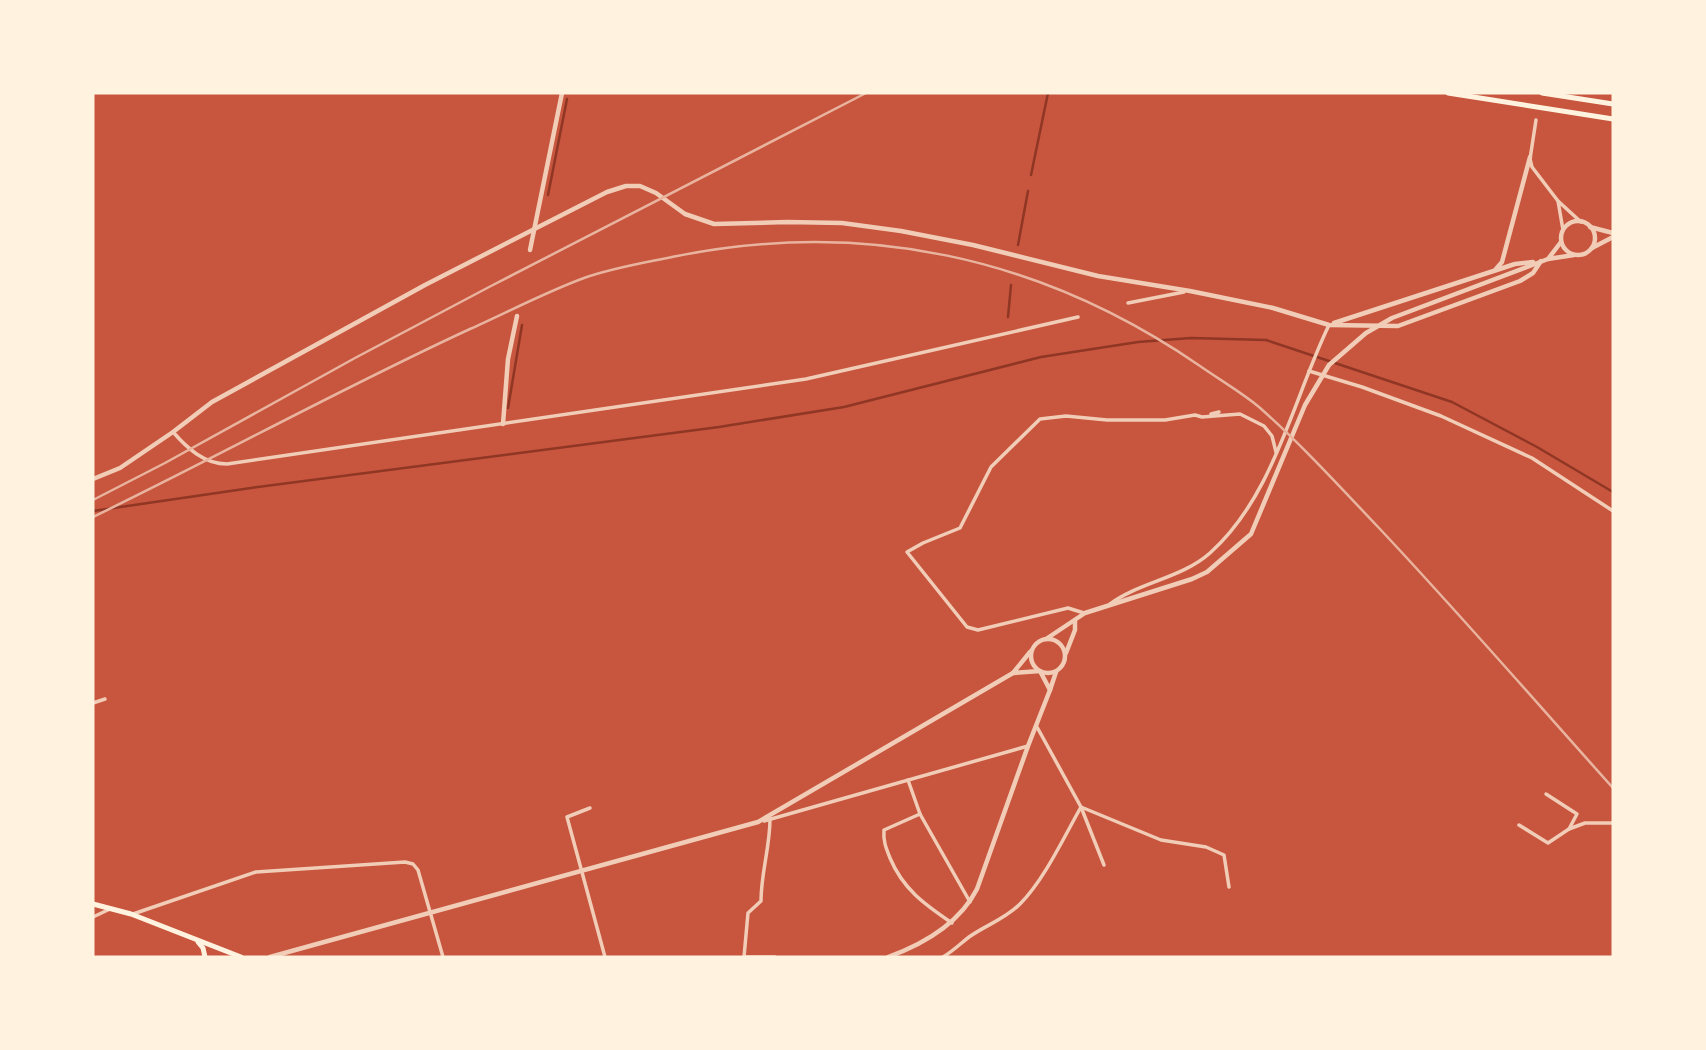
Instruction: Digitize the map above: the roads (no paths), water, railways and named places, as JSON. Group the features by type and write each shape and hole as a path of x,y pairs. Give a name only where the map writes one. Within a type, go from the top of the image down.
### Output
{"main road":[{"path":"1448,93 1613,119"},
{"path":"1542,93 1613,104"},
{"path":"93,904 131,914 241,957"},
{"path":"196,940 203,948 205,957"}],"street":[{"path":"530,250 562,93"},
{"path":"1494,271 1502,262 1530,157 1536,120"},
{"path":"1530,157 1532,167 1558,201 1581,222 1613,235"},
{"path":"93,479 120,468 212,402 425,285 607,192 626,186 640,186 656,193 685,214 715,224 842,223 901,231 974,245 1098,276 1273,308 1329,325 1398,326 1520,281 1533,272 1541,261"},
{"path":"1548,259 1561,242 1563,230 1558,201"},
{"path":"1563,230 1571,222 1581,222"},
{"path":"1589,251 1594,236 1590,227"},
{"path":"1046,639 1085,613 1207,572 1251,534 1305,405 1329,365 1366,333 1407,311 1541,261 1589,251 1613,235"},
{"path":"1561,242 1567,251 1578,255"},
{"path":"1110,604 1125,593 1182,570 1209,554 1241,520 1276,452 1329,325 1515,264 1541,261"},
{"path":"1128,303 1190,291"},
{"path":"503,424 508,359 517,316"},
{"path":"173,432 184,445 212,464 227,464 806,379 1078,317"},
{"path":"1309,371 1441,416 1532,458 1613,511"},
{"path":"1295,388 1304,383"},
{"path":"1202,416 1219,412"},
{"path":"1085,613 1068,608 978,630 967,627 908,552 960,528 991,467 1040,419 1066,416 1107,420 1165,420 1195,415 1240,414 1264,426 1272,436 1276,452"},
{"path":"888,957 904,951 952,923 970,902 1057,671 1063,665 1075,630 1075,621"},
{"path":"758,822 1013,673 1040,640 1057,640 1066,654"},
{"path":"1032,649 1031,660 1050,690"},
{"path":"1013,673 1057,671"},
{"path":"93,703 105,699"},
{"path":"1037,727 1081,807 1104,864"},
{"path":"270,957 1028,746"},
{"path":"908,780 920,814 970,902"},
{"path":"1546,794 1577,814 1569,829"},
{"path":"1081,807 1161,840 1206,847 1224,855 1229,887"},
{"path":"943,957 1020,904 1049,863 1081,807"},
{"path":"590,808 567,817 605,957"},
{"path":"920,814 884,830 883,840 896,872 907,888 920,902 952,923"},
{"path":"769,819 769,848 761,884 761,901 748,914 743,957 775,957"},
{"path":"1519,825 1548,843 1569,829 1586,823 1613,823"},
{"path":"131,914 256,872 405,862 414,864 418,870 443,957"},
{"path":"93,917 112,909"}],"waterway":[{"path":"1031,175 1048,93"},
{"path":"548,195 567,99"},
{"path":"1018,245 1028,191"},
{"path":"1008,317 1011,285"},
{"path":"508,408 522,325"},
{"path":"93,511 719,427 844,407 1041,357 1138,342 1191,338 1266,340 1452,402 1537,447 1613,492"}],"railway":[{"path":"93,500 491,286 866,93"},
{"path":"93,517 422,352 541,296 595,274 672,257 743,246 812,242 880,245 947,256 1013,273 1077,297 1139,328 1259,407 1320,466 1409,560 1613,788"}]}
